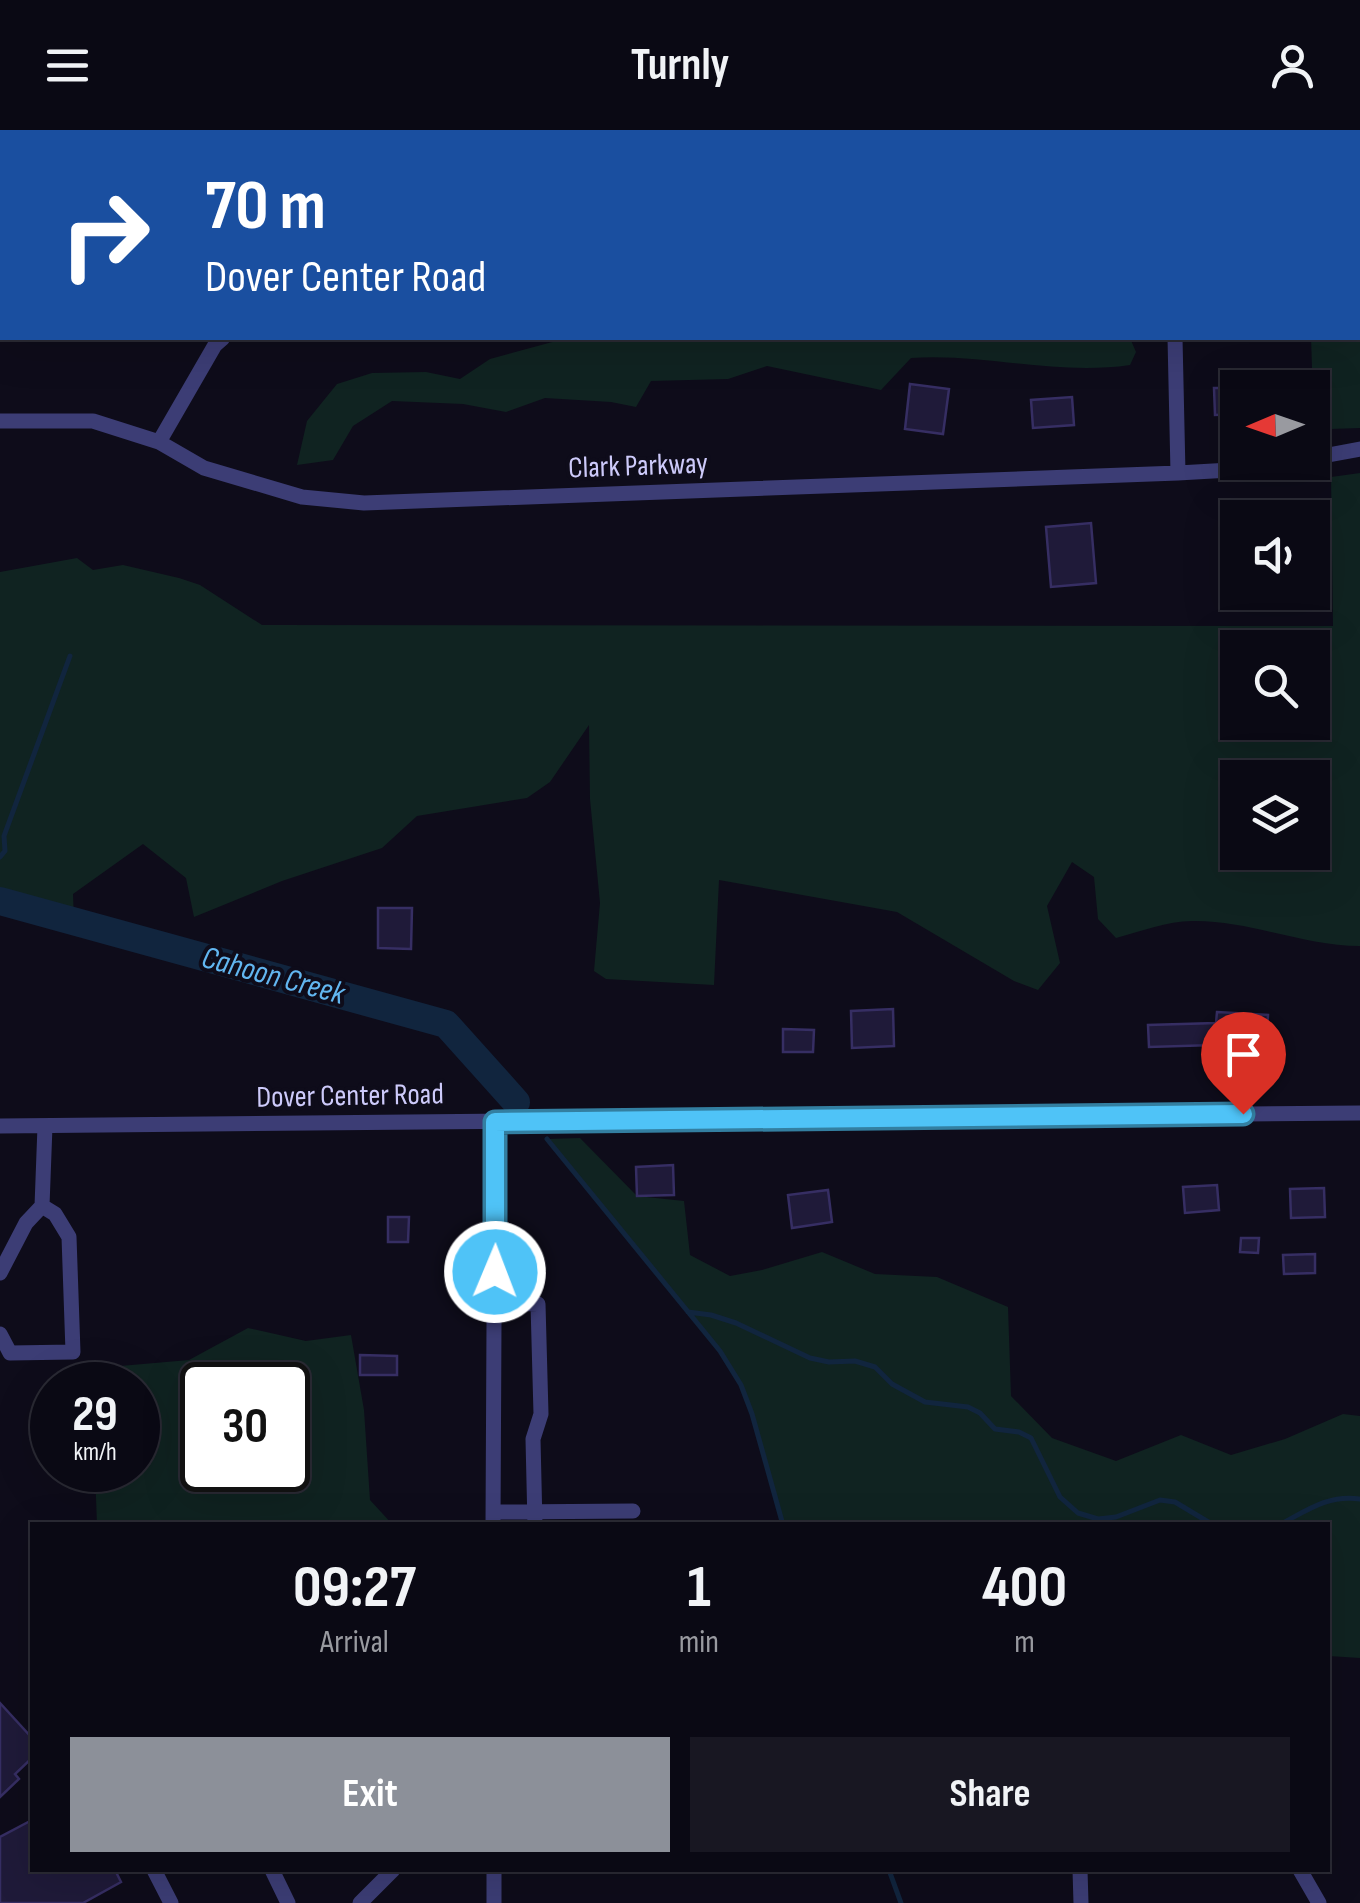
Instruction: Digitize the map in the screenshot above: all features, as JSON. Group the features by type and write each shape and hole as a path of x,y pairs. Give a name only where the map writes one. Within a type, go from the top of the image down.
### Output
{"street":[{"path":"158,442 222,340"},
{"path":"1175,340 1178,473"},
{"name":"Clark Parkway","path":"0,421 93,421 158,442 204,468 302,497 364,504 1220,471"},
{"path":"1330,455 1360,449"},
{"name":"Dover Center Road","path":"0,1126 1360,1113"},
{"path":"495,1122 493,1518 535,1519 633,1510"},
{"path":"0,1273 26,1223 42,1206 44,1126"},
{"path":"0,1334 10,1353 73,1352 69,1237 56,1214 42,1206"},
{"path":"495,1304 538,1304 541,1414 533,1439 535,1519"},
{"path":"155,1872 171,1903"},
{"path":"273,1872 288,1903"},
{"path":"360,1903 391,1872"},
{"path":"494,1872 494,1903"},
{"path":"1080,1872 1081,1903"},
{"path":"1301,1872 1318,1903"}],"green space":[{"path":"560,340 1131,340 1136,352 1130,365 1102,368 911,358 881,390 767,366 728,379 651,381 636,407 545,398 506,412 463,404 392,401 353,426 333,460 297,465 307,421 337,384 372,373 426,372 460,379 490,359"},
{"path":"1311,340 1360,340 1360,428 1330,429 1330,370 1312,370"},
{"path":"1360,473 1360,946 1318,942 1234,924 1192,921 1116,938 1098,919 1094,877 1072,862 1047,906 1060,963 1038,990 1014,981 897,912 719,880 714,985 606,979 594,971 600,903 590,799 589,725 550,782 527,798 417,816 382,848 282,881 194,917 186,878 143,844 73,894 74,921 0,901 0,572 77,558 93,570 123,565 200,585 262,625 1333,626 1331,477"},
{"path":"580,1138 637,1196 684,1201 690,1255 730,1276 822,1252 875,1274 937,1277 1008,1307 1011,1396 1052,1438 1116,1461 1181,1435 1231,1455 1285,1439 1343,1414 1360,1416 1360,1658 1330,1656 1330,1522 782,1522 741,1385 720,1351 547,1139"},
{"path":"248,1328 306,1341 351,1335 364,1410 370,1500 390,1522 97,1522 96,1492 160,1492 160,1363 189,1360"}],"building":[{"path":"910,384 949,389 943,434 905,429"},
{"path":"1214,388 1220,388 1220,415 1215,415"},
{"path":"1072,397 1074,425 1033,428 1031,400"},
{"path":"1091,523 1096,583 1051,587 1046,527"},
{"path":"378,908 412,908 411,949 378,948"},
{"path":"893,1009 894,1046 852,1048 851,1011"},
{"path":"1217,1012 1268,1015 1266,1050 1215,1045 1149,1047 1148,1025 1216,1023"},
{"path":"783,1029 814,1030 813,1052 783,1052"},
{"path":"673,1165 674,1195 637,1196 636,1167"},
{"path":"1217,1185 1219,1210 1185,1213 1183,1187"},
{"path":"1324,1188 1325,1217 1291,1218 1290,1189"},
{"path":"828,1190 832,1222 792,1228 788,1195"},
{"path":"388,1217 409,1217 408,1242 388,1242"},
{"path":"1241,1238 1259,1238 1258,1253 1240,1252"},
{"path":"1315,1254 1315,1273 1284,1274 1283,1255"},
{"path":"360,1355 397,1356 397,1375 360,1375"},
{"path":"0,1703 30,1736 30,1760 15,1774 19,1779 0,1797"},
{"path":"30,1821 30,1872 116,1872 121,1882 83,1903 0,1903 0,1837"}],"waterway":[{"path":"0,857 5,851 4,836 70,656"},
{"name":"Cahoon Creek","path":"0,901 446,1024 516,1102"},
{"name":"Cahoon Creek","path":"547,1139 720,1351 741,1385 782,1522"},
{"path":"688,1312 736,1323 810,1358 855,1361 875,1367 892,1384 925,1402 968,1407 995,1429 1031,1438 1060,1497 1078,1513 1098,1519 1116,1517 1160,1500 1175,1502 1208,1522"},
{"path":"1284,1522 1327,1501 1360,1499"},
{"name":"Cahoon Creek","path":"890,1872 901,1903"}],"route":[{"path":"495,1272 495,1122 1243,1114"}]}
